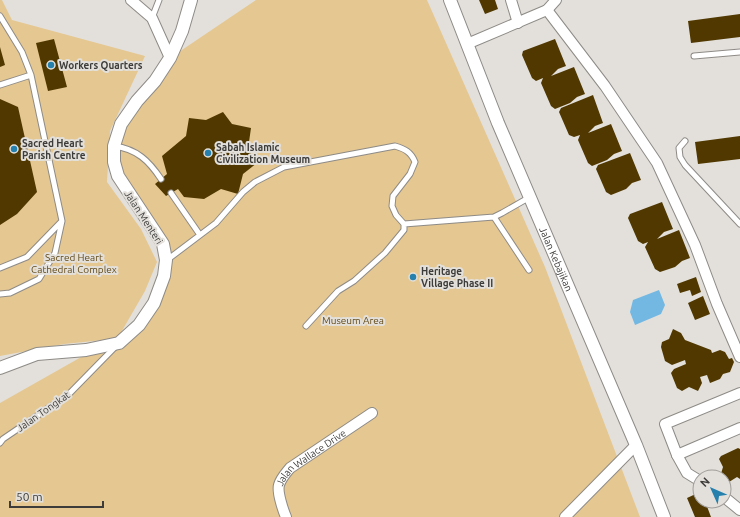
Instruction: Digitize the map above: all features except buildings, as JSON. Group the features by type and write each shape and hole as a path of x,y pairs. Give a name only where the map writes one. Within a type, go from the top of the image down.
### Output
{"street":[{"path":"131,0 152,18 170,58"},
{"name":"Jalan Menteri","path":"119,343 139,325 154,302 164,276 166,260 163,244 118,176 114,162 114,146 121,124 155,81 170,58 182,31 191,0"},
{"name":"Jalan Kebajikan","path":"450,0 498,123 636,446 664,517"},
{"path":"511,0 518,22"},
{"path":"467,44 547,10 556,0"},
{"path":"547,10 605,86 657,163 695,245 716,304 740,357"},
{"path":"0,368 37,354 86,350 119,343"},
{"path":"692,476 687,473 677,455 665,424 740,392"},
{"name":"Jalan Wallace Drive","path":"286,517 283,511 279,486 282,477 290,468 372,413"},
{"path":"677,455 740,428"},
{"path":"565,517 636,446"},
{"path":"732,504 740,510"}],"lane":[{"path":"152,18 159,0"},
{"path":"0,16 22,52 30,75 62,221 55,253 39,279 10,293 0,294"},
{"path":"694,56 740,52"},
{"path":"0,85 30,75"},
{"path":"685,141 680,148 680,156 685,165 740,224"},
{"path":"114,146 123,147 141,156 151,164 161,179"},
{"path":"166,260 216,223 240,196 255,182 284,166 395,146 406,150 413,156 415,162 410,174 393,196 392,206 404,224 404,230 385,253 354,281 338,291 306,326"},
{"path":"171,193 200,235"},
{"path":"404,224 494,217 530,197"},
{"path":"494,217 529,270"},
{"path":"0,268 27,257 62,221"},
{"name":"Jalan Tongkat","path":"0,443 3,439 69,394 119,343"}],"green space":[{"name":"Museum Area","path":"0,0 2,0 12,20 145,56 110,131 107,182 141,229 157,262 145,291 119,336 139,325 166,260 130,195 114,146 170,58 256,0 427,0 545,267 640,517 0,517 0,403 113,339 64,344 0,356"}],"water":[{"path":"659,290 665,305 661,314 635,325 630,312 633,300"}],"place":[{"name":"Workers Quarters","path":"51,65"},
{"name":"Sacred Heart Parish Centre","path":"14,149"},
{"name":"Sabah Islamic Civilization Museum","path":"208,153"},
{"name":"Heritage Village Phase II","path":"413,277"}],"park label":[{"name":"Sacred Heart Cathedral Complex","path":"74,262"}]}
